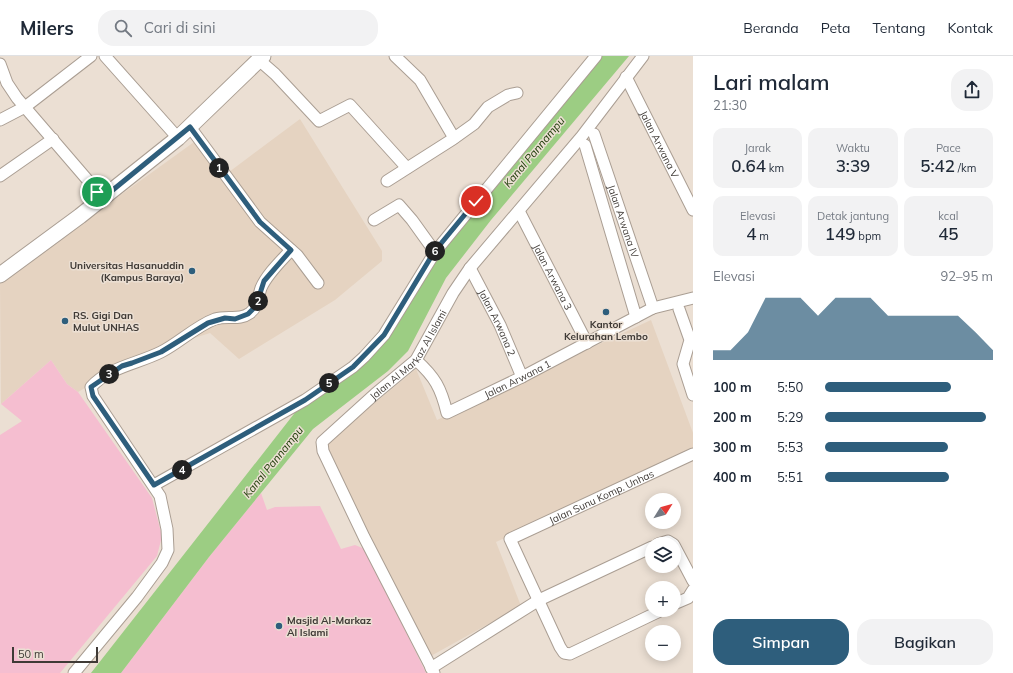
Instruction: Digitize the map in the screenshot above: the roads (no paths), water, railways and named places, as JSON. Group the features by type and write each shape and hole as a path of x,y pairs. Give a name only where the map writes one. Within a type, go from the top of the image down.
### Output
{"street":[{"path":"0,120 25,107 91,56"},
{"path":"105,56 178,138"},
{"path":"395,56 420,80 454,138"},
{"path":"154,485 299,403 353,367 384,335 434,252 596,56"},
{"name":"Jalan Al Markaz Al Islami","path":"432,671 364,537 321,446 325,438 416,360 453,293 470,268 592,123 643,56"},
{"path":"0,275 36,250 178,138 261,58 320,121 350,104 407,168"},
{"path":"0,64 7,83 25,107 103,198"},
{"name":"Jalan Arwana V","path":"626,77 693,210"},
{"path":"387,181 474,124 488,107 508,95 516,93"},
{"path":"190,127 260,222 291,250 318,283"},
{"name":"Jalan Arwana IV","path":"594,134 653,308"},
{"path":"0,176 53,139"},
{"path":"585,145 636,317"},
{"path":"374,220 398,205 412,220 434,252"},
{"name":"Jalan Arwana 3","path":"519,211 587,343"},
{"path":"74,673 137,597 162,563 168,550 167,529 160,496 93,396 91,387 122,366 161,352 208,323 225,318 235,319 248,314 256,306 264,281 291,250"},
{"name":"Jalan Arwana 2","path":"470,268 500,325 522,377"},
{"name":"Jalan Arwana 1","path":"416,360 429,372 438,384 447,412 522,377 653,308 693,298"},
{"path":"679,309 690,340 684,364 693,395"},
{"name":"Jalan Sunu Komp. Unhas","path":"539,600 510,539 693,454"},
{"path":"432,671 539,600 645,550"},
{"path":"681,558 693,581"},
{"path":"681,601 688,598 693,590"},
{"path":"539,600 560,647 567,654 647,617"}],"water":[{"name":"Kanal Pannampu","path":"600,56 629,56 491,220 446,278 408,351 388,371 313,429 209,557 121,673 91,673 297,410 368,355 433,256"}],"place":[{"name":"Universitas Hasanuddin (Kampus Baraya)","path":"192,271"},
{"name":"Kantor Kelurahan Lembo","path":"606,312"},
{"name":"RS. Gigi Dan Mulut UNHAS","path":"65,321"},
{"name":"Masjid Al-Markaz Al Islami","path":"279,626"}]}
